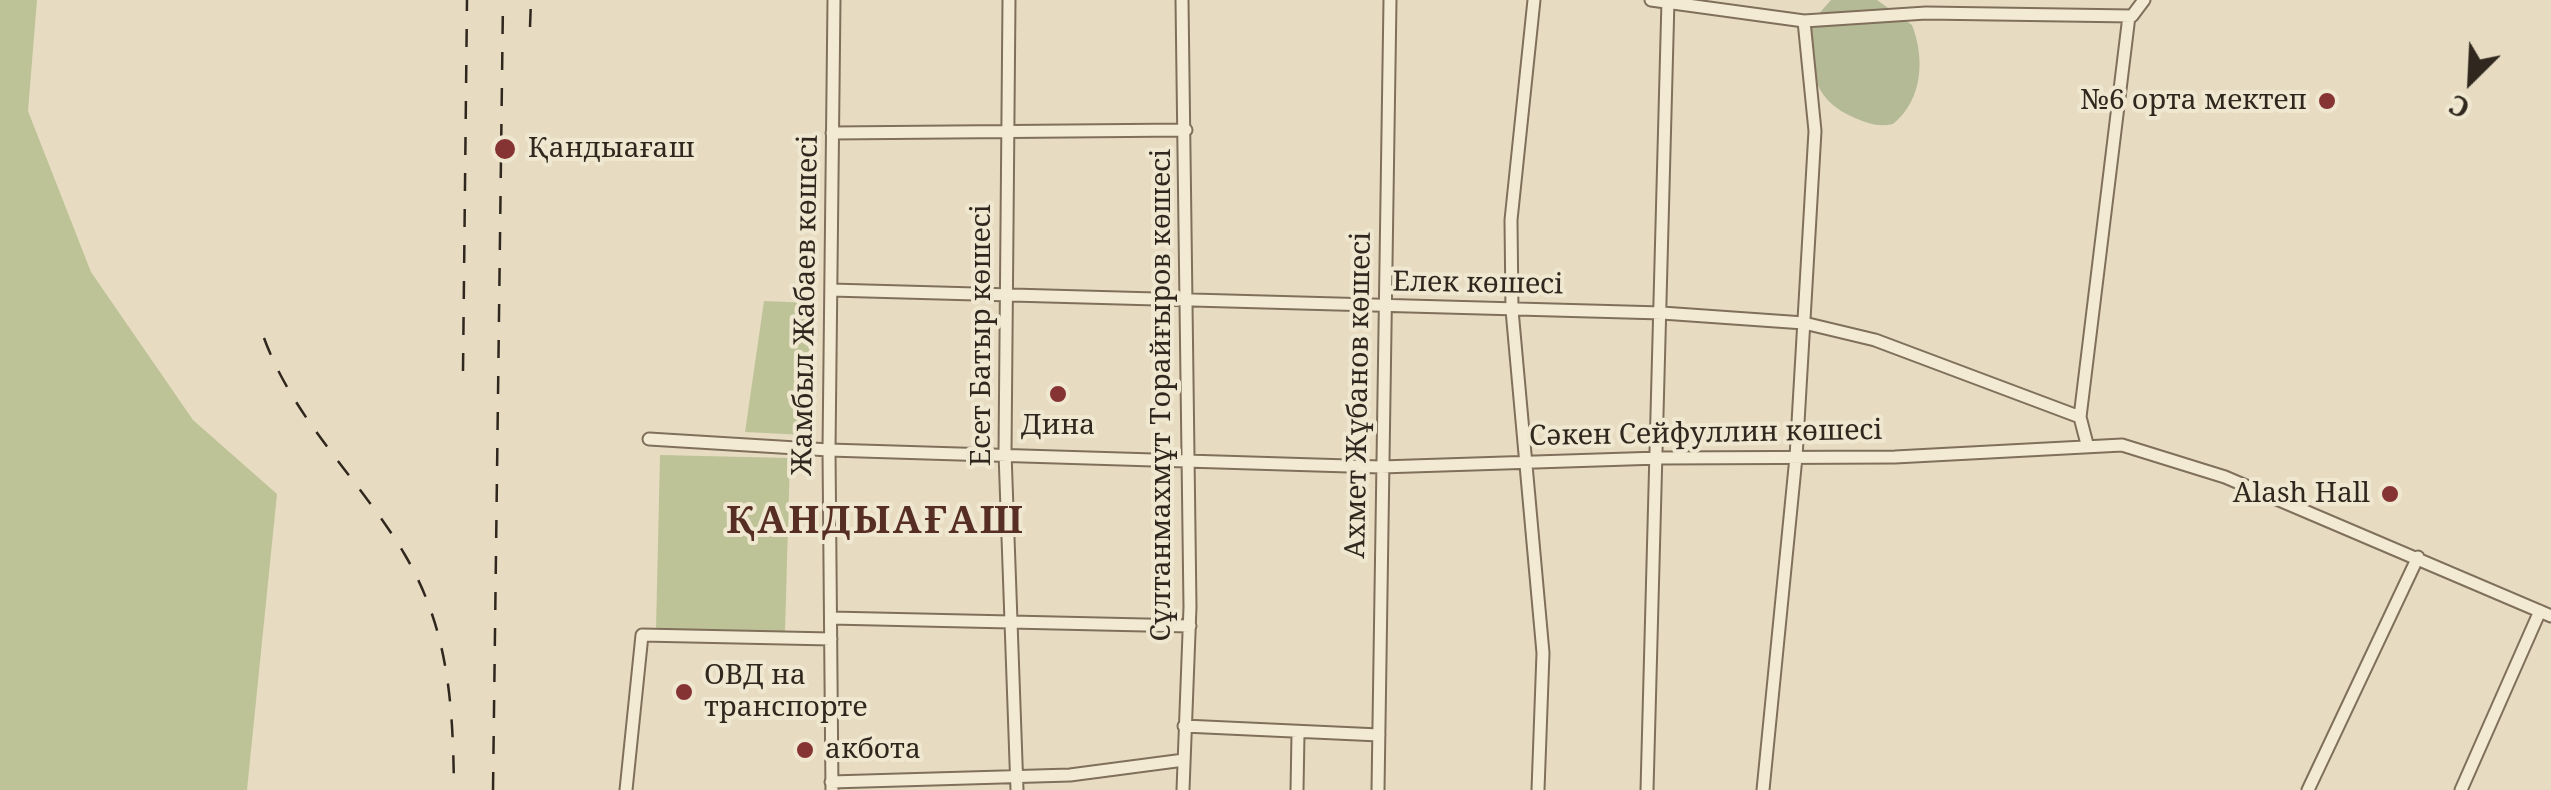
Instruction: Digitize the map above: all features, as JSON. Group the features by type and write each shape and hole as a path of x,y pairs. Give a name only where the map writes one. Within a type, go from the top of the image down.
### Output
{"street":[{"name":"Жамбыл Жабаев көшесі","path":"832,786 829,450 834,0"},
{"name":"Есет Батыр көшесі","path":"1009,0 1005,453 1017,784"},
{"name":"Сұлтанмахмұт Торайғыров көшесі","path":"1182,0 1190,626 1183,790"},
{"name":"Ахмет Жұбанов көшесі","path":"1378,790 1390,0"},
{"path":"1534,0 1511,220 1512,310 1544,652 1538,790"},
{"path":"1651,0 1804,21 1926,13 2129,16"},
{"path":"2087,444 2080,417 2129,16 2144,0"},
{"path":"1647,790 1659,458 1668,1"},
{"path":"1762,790 1796,457 1815,130 1804,21"},
{"path":"832,133 1186,130"},
{"name":"Елек көшесі","path":"831,290 1662,313 1804,323 1875,340 2080,417"},
{"name":"Сәкен Сейфуллин көшесі","path":"649,439 829,450 1381,466 1524,460 1895,457 2122,444 2208,471 2545,614"},
{"path":"2308,790 2418,557"},
{"path":"2461,790 2545,614"},
{"path":"831,618 1190,626"},
{"path":"626,790 642,635 830,639"},
{"path":"1184,726 1379,735"},
{"path":"1297,790 1298,734"},
{"path":"832,786 1017,784 1184,760"}],"green space":[{"path":"0,0 37,0 28,111 91,272 193,420 277,494 247,790 0,790"},
{"path":"1831,0 1877,0 1912,25 1919,51 1919,78 1910,103 1893,124 1874,124 1840,110 1829,102 1816,81 1808,26"},
{"path":"764,301 812,303 805,435 745,432"},
{"path":"660,455 790,458 785,632 656,629"}],"railway":[{"path":"463,371 467,0"},
{"path":"493,790 503,0"},
{"path":"530,27 531,0"},
{"path":"264,338 310,424 387,527 420,583 446,669 454,790"}],"place":[{"name":"№6 орта мектеп","path":"2327,101"},
{"name":"Қандыағаш","path":"505,149"},
{"name":"Дина","path":"1058,394"},
{"name":"Alash Hall","path":"2390,494"},
{"name":"ОВД на транспорте","path":"684,692"},
{"name":"акбота","path":"805,750"}],"district":[{"name":"ҚАНДЫАҒАШ","path":"876,522"}]}
